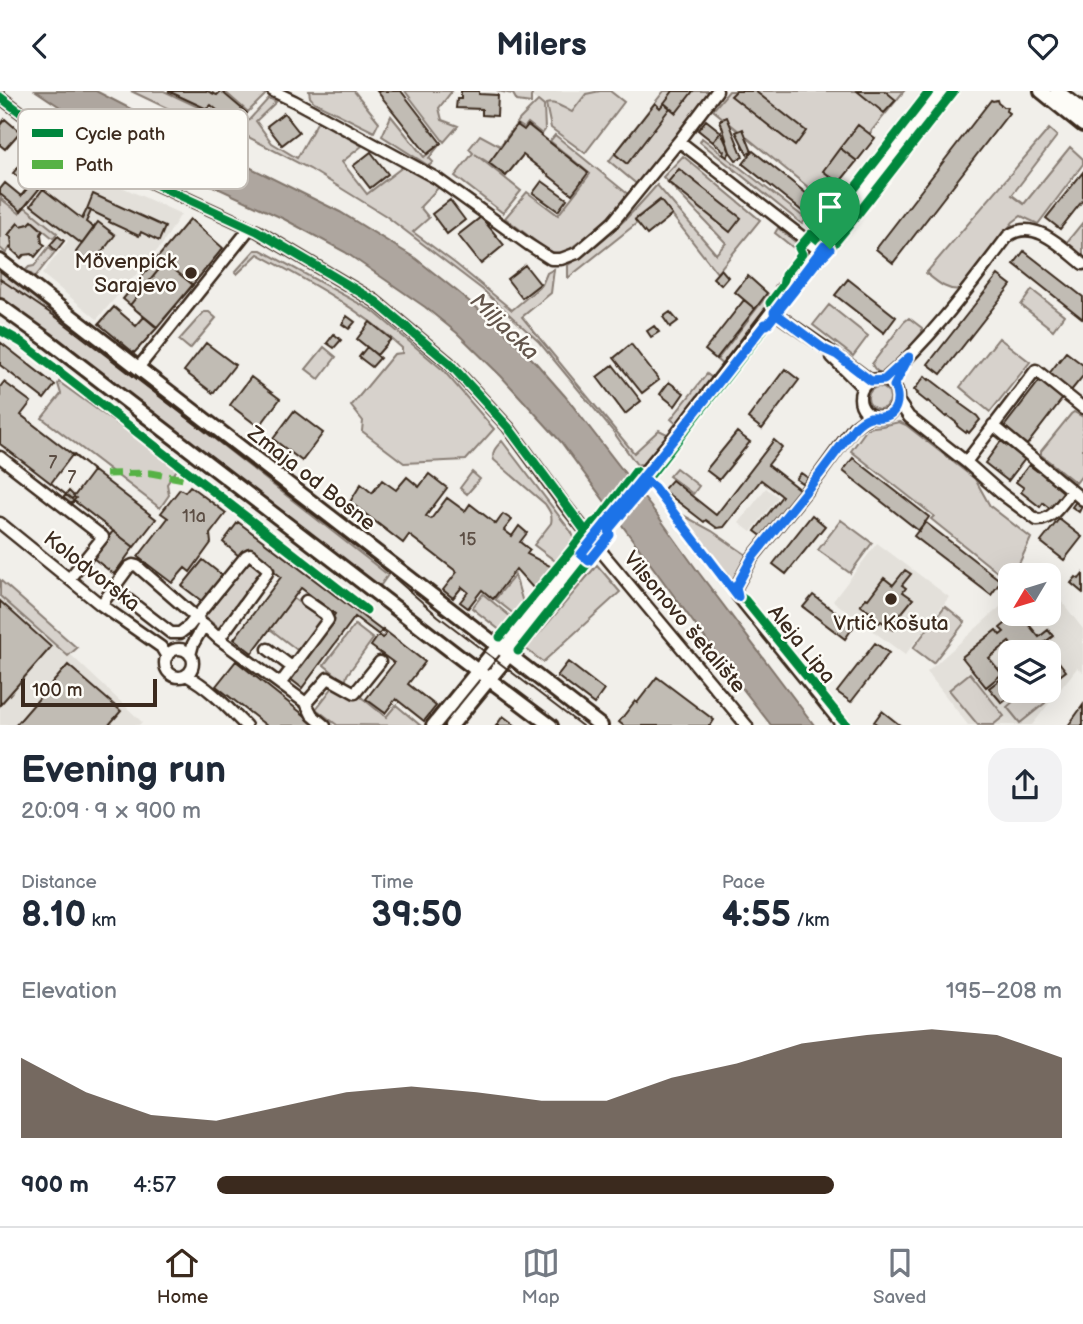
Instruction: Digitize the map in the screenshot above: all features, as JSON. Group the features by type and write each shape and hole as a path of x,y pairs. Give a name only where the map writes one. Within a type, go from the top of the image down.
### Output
{"main road":[{"path":"434,725 498,646 511,640 685,426 943,91"},
{"path":"1041,91 1083,125"},
{"path":"1058,91 1083,111"},
{"name":"Zmaja od Bosne","path":"0,261 600,725"},
{"path":"0,306 550,725"},
{"path":"452,725 509,655 511,640"}],"street":[{"path":"273,91 436,178 551,259 561,259 577,253 613,222 717,91"},
{"name":"Vilsonovo šetalište","path":"0,97 18,110"},
{"path":"679,141 820,251"},
{"name":"Vilsonovo šetalište","path":"166,189 250,228 374,301 449,363 508,427 592,540 746,725"},
{"path":"138,368 250,228"},
{"path":"855,427 860,397 867,384 884,380 909,357 954,306 1008,236 1026,228 1043,234 1083,264"},
{"path":"774,312 824,349 837,355 867,384"},
{"path":"894,386 909,357"},
{"path":"966,462 1036,370 1083,408"},
{"path":"860,403 872,416 882,417 893,411 898,395 894,386 884,380"},
{"path":"898,401 909,417 1037,520 1050,516 1072,491"},
{"path":"893,411 909,417"},
{"path":"855,427 872,416"},
{"path":"993,425 1083,500"},
{"name":"Aleja Lipa","path":"842,725 737,595 736,587 752,558 855,427"},
{"path":"0,457 103,537 69,579"},
{"name":"Kolodvorska","path":"0,523 101,605 171,654"},
{"path":"190,650 179,649 171,654 166,666 171,674 178,677 189,672 193,662 190,650 201,622 250,554 266,567 267,573 219,639"},
{"path":"101,605 130,567 137,566 219,639 306,703 312,715 324,725"},
{"path":"114,589 171,633 180,633 201,622"},
{"path":"280,684 328,620 325,614 306,601"},
{"path":"268,649 293,668"},
{"path":"306,703 328,678 355,693 380,662"},
{"path":"189,672 245,725"}],"shaded area":[{"name":"Miljacka","path":"36,91 96,91 131,109 63,109"},
{"path":"131,91 164,91 202,109 169,109"},
{"path":"224,91 260,91 266,94 248,112 248,109"},
{"path":"309,91 354,91 379,122 374,132 314,102"},
{"path":"405,91 452,91 439,108 442,120 458,126 444,142"},
{"path":"497,91 534,91 531,103 517,101 513,94"},
{"path":"535,91 588,91 572,112 554,103 545,106 532,97"},
{"path":"610,91 624,102 585,153 551,128 546,104 556,104 572,112 586,94"},
{"path":"664,91 713,91 639,186 609,161"},
{"path":"729,91 904,91 819,196 713,110"},
{"path":"930,91 941,91 831,230 825,225"},
{"path":"269,98 276,102 256,121 272,143 297,158 318,121 362,146 342,162 367,194 404,166 439,187 420,207 429,218 413,232 512,310 542,285 547,273 554,269 551,293 522,317 634,453 659,430 667,434 668,439 646,468 637,465 612,430 539,342 483,290 386,216 310,169 248,137 248,121"},
{"path":"538,101 544,106 545,130 542,134 528,123 524,128 518,124 489,163 475,154 521,191 503,213 455,176 473,153 469,149 480,135 500,146 520,119"},
{"path":"391,116 424,157 441,143 429,158 433,162 429,166 382,136"},
{"path":"1049,129 1057,136 1012,195 1024,204 1070,147 1083,159 1083,164 1038,224 1021,216 1013,222 961,289 946,287 926,273"},
{"path":"555,135 629,195 601,225 566,252 555,253 547,250 505,218 527,192 558,215 590,174 550,141"},
{"path":"702,138 806,219 802,224 700,142"},
{"path":"683,156 760,220 717,273 660,200 635,219 637,223 568,278 568,265 616,228 657,185 716,254 726,243 663,177"},
{"name":"Miljacka","path":"248,166 340,212 415,258 500,327 565,396 814,725 771,725 561,442 501,376 457,333 425,307 345,252 284,219 219,189 248,189"},
{"path":"41,189 126,189 181,214 162,245 97,319 42,274 68,241 28,208"},
{"path":"0,198 19,213 25,207 57,233 53,238 32,221 21,226 17,224 8,235 12,245 6,253 0,248"},
{"path":"1083,222 1083,257 1066,243"},
{"path":"778,228 803,248 807,256 781,290 775,286 801,254 775,233"},
{"path":"49,247 55,252 35,277 26,270 34,266"},
{"path":"255,250 261,250 373,311 443,370 494,429 466,460 404,463 362,431 363,421 351,406 394,354 402,353 402,348 351,308 258,254 237,274 235,272"},
{"path":"0,271 388,575 378,589 0,301"},
{"path":"1032,290 1064,315 1053,330 1021,305"},
{"path":"768,294 775,300 724,366 717,360"},
{"path":"829,305 868,336 853,356 813,325"},
{"path":"204,312 209,312 216,318 190,349 179,340"},
{"path":"909,318 922,328 922,332 888,375 880,373 872,364"},
{"path":"999,338 1030,362 990,412 960,387"},
{"path":"324,347 336,357 319,379 306,369"},
{"path":"707,374 712,378 677,424 671,419"},
{"path":"59,382 178,468 167,484 169,495 160,508 42,418 61,394"},
{"path":"875,387 883,387 890,394 890,402 883,409 875,409 868,402 868,394"},
{"path":"1074,412 1083,417 1083,474 1076,483 1041,455 1041,451"},
{"path":"899,422 906,425 975,479 990,506 1031,538 1019,563 998,563 998,573 931,519 934,516 851,451 867,429"},
{"path":"502,441 572,533 574,538 570,548 558,563 534,545 551,523 548,508 494,460 494,452"},
{"path":"676,468 699,486 693,494 669,476"},
{"path":"472,472 480,479 467,494 460,488"},
{"path":"766,488 778,497 751,532 739,523"},
{"path":"670,508 712,531 745,554 747,559 731,590"},
{"path":"841,520 872,543 850,573 818,550"},
{"name":"Vrtić Košuta","path":"877,543 949,597 905,655 833,601"},
{"path":"251,558 265,569 220,629 205,617"},
{"path":"597,565 620,592 543,662 526,649"},
{"path":"515,575 523,603 514,614 495,599"},
{"path":"0,580 77,648 68,656 0,596"},
{"path":"483,594 511,617 501,631 472,608"},
{"path":"289,595 323,621 300,652 266,626"},
{"path":"0,596 63,653 71,655 142,722 139,725 0,725"},
{"path":"1061,601 1083,629 1083,672 1077,668 1061,688 1061,640 998,640 998,703 1049,703 1032,725 968,725 927,672 998,609 998,627 1060,627"},
{"path":"945,606 965,622 933,663 913,648"},
{"path":"355,625 373,639 347,675 345,684 386,717 396,705 420,725 337,725 316,709 340,678 324,665"},
{"path":"970,673 1004,716 993,725 978,725 949,690"},
{"path":"1012,703 1045,703 1020,723 1007,707"}],"building":[{"path":"168,91 207,91 217,95 221,91 242,109 216,109 211,105 207,109"},
{"path":"377,91 401,91 441,143 427,154"},
{"path":"461,91 498,95 497,116 482,115 482,109 456,108 457,99 461,99"},
{"path":"673,91 693,91 676,113 664,103"},
{"path":"736,91 755,91 806,131 795,146 731,96"},
{"path":"857,91 885,91 896,100 884,113"},
{"path":"991,100 997,100 1003,107 1007,107 1006,111 1009,113 893,263 876,249"},
{"path":"655,103 660,108 664,103 670,108 627,164 615,154"},
{"path":"284,113 299,132 282,145 267,126"},
{"path":"727,117 743,157 736,160 730,152 720,120"},
{"path":"5,119 18,130 18,134 5,149 0,145 0,125"},
{"path":"706,120 721,132 713,142 698,130"},
{"path":"517,125 524,130 528,125 588,173 572,194 523,155 506,176 489,163"},
{"path":"858,125 875,138 857,161 840,148"},
{"path":"743,129 752,152 747,154 736,132"},
{"path":"721,132 730,152 727,157 713,142"},
{"path":"840,148 857,161 839,183 823,171"},
{"path":"753,151 817,202 807,215 743,164"},
{"path":"371,152 388,174 370,188 353,166"},
{"path":"679,169 741,218 730,232 668,182"},
{"path":"1083,172 1083,200 1060,229 1046,218"},
{"path":"542,181 567,199 558,211 533,193"},
{"path":"5,183 21,196 27,189 39,189 21,211 0,194 0,189"},
{"path":"43,189 82,219 87,209 91,211 86,222 94,228 82,244 31,205"},
{"path":"93,194 165,227 159,241 141,232 139,236 87,209"},
{"path":"450,200 465,220 447,234 432,214"},
{"path":"660,200 672,215 647,235 635,220"},
{"path":"481,217 504,245 481,264 458,235"},
{"name":"Mövenpick Sarajevo","path":"190,219 223,248 193,285 165,262 130,305 123,299"},
{"path":"32,221 43,231 42,243 45,245 35,257 32,254 21,258 10,248 11,237 8,235 18,223 21,226"},
{"path":"98,222 115,235 92,265 76,252"},
{"path":"58,236 64,241 56,251 50,245"},
{"path":"1024,251 1083,297 1083,319 1014,264"},
{"path":"165,262 193,285 157,327 130,305"},
{"path":"525,265 540,284 522,298 507,279"},
{"path":"721,269 728,277 721,285 713,278"},
{"path":"998,275 1011,285 941,374 928,364"},
{"path":"748,276 767,293 755,309 735,292"},
{"path":"848,279 896,317 884,333 835,295"},
{"path":"744,300 755,309 716,359 705,350"},
{"path":"114,307 136,326 144,317 157,328 134,353 99,324"},
{"path":"670,312 678,321 670,327 663,317"},
{"path":"347,316 355,322 349,329 342,324"},
{"path":"370,322 391,339 377,355 357,339"},
{"path":"654,326 659,332 651,337 647,331"},
{"path":"334,334 341,340 334,348 327,343"},
{"path":"0,342 55,385 44,399 0,365"},
{"path":"206,343 235,365 213,393 184,371"},
{"path":"631,344 659,380 642,393 614,358"},
{"path":"367,347 380,358 372,367 359,357"},
{"path":"1066,352 1083,365 1083,376 1070,392 1048,375"},
{"path":"613,365 641,401 625,414 597,377"},
{"path":"785,369 799,380 762,429 748,418"},
{"path":"925,376 977,416 980,420 969,433 917,394 914,390"},
{"path":"251,377 280,399 259,427 230,405"},
{"path":"1040,380 1063,398 1026,446 1003,428"},
{"path":"4,382 31,402 21,415 156,519 134,547 0,444 0,387"},
{"path":"669,382 684,393 675,406 660,394"},
{"path":"294,411 323,433 302,461 273,439"},
{"path":"737,432 750,442 719,480 706,470"},
{"path":"774,440 782,447 768,465 800,490 763,537 755,531 782,496 761,480 724,527 717,528 706,520 704,522 663,490 672,480 716,515"},
{"path":"1001,441 1025,459 1008,481 985,463"},
{"path":"73,454 93,471 72,499 51,483"},
{"path":"853,458 929,517 919,531 843,471"},
{"path":"1029,465 1056,482 1055,484 1067,493 1053,511 1043,503 1040,507 1021,492 1024,488 1016,482"},
{"path":"801,473 808,478 803,484 796,479"},
{"path":"429,474 447,488 426,516 431,519 447,498 465,511 470,504 496,524 503,514 512,520 504,530 512,536 519,526 527,533 520,542 530,550 527,554 552,567 534,589 516,569 493,599 482,590 468,608 460,602 468,592 462,587 453,598 443,590 457,572 409,535 403,543 350,502 361,484 372,493 382,480 396,490 407,477 419,487"},
{"path":"190,486 226,513 210,534 211,543 190,572 185,568 172,583 138,557 168,518 161,513 180,489 185,492"},
{"path":"69,491 76,498 71,504 63,498"},
{"path":"1077,500 1083,504 1079,512 1072,507"},
{"path":"812,515 825,526 786,574 773,564"},
{"path":"1059,519 1082,537 1064,560 1041,542"},
{"path":"238,522 386,634 383,638 355,617 302,688 288,677 335,614 301,588 252,653 234,639 281,577 247,549 240,557 223,542"},
{"path":"925,522 998,579 998,585 991,595 914,536"},
{"path":"113,531 134,547 114,574 93,558"},
{"path":"203,560 223,576 203,602 182,586"},
{"path":"905,570 911,574 902,585 906,588 903,592 913,599 896,620 899,623 893,630 869,616 871,613 860,605 884,578 893,585"},
{"path":"1083,574 1083,593 1071,583"},
{"path":"813,595 854,626 845,639 803,607"},
{"path":"0,601 51,647 0,705"},
{"path":"1031,627 1039,637 1048,630 1053,636 1048,640 998,640 998,651 989,658 998,669 998,677 986,687 962,657 996,630 1000,635 1004,632 1000,628"},
{"path":"383,629 425,662 408,684 436,706 424,721 396,699 385,713 366,699 394,663 371,646"},
{"path":"875,643 889,653 851,702 837,692"},
{"path":"236,661 317,725 266,725 216,686"},
{"path":"568,662 604,690 594,704 557,676"},
{"path":"68,665 121,711 109,725 16,725"},
{"path":"657,677 714,720 711,725 623,725 619,722 635,701 637,703"},
{"path":"998,681 998,698 989,688"},
{"path":"1083,705 1083,725 1069,725"},
{"path":"882,711 900,725 878,725 874,722"},
{"path":"503,716 515,725 497,725"}],"tram line":[{"path":"0,279 56,317 382,567 438,616 581,725"}],"marked path":[{"path":"106,474 151,473 184,479"}],"cycle path":[{"path":"816,238 930,91"},
{"path":"518,651 610,535 609,529 815,263 846,229 954,91"},
{"path":"0,97 18,110"},
{"path":"166,189 257,231 375,301 449,363 508,427 592,540"},
{"path":"770,303 783,286 785,275 802,254 799,248 811,234 822,243"},
{"path":"0,330 21,342 366,610"},
{"path":"589,561 573,548 593,523 599,520 636,471 654,486 733,592 745,600 846,725"},
{"path":"500,637 573,548"}],"place":[{"name":"Mövenpick Sarajevo","path":"191,273"},
{"name":"Vrtić Košuta","path":"891,599"}],"route":[{"path":"830,249 816,263 776,313 767,325 765,324 581,554 589,561 610,535 609,529 646,481 654,487 738,597 736,587 752,558 855,427 872,416 887,416 897,406 898,395 894,386 909,357 884,380 871,381 837,355 824,349 776,313 774,312 824,246 830,249"}]}
